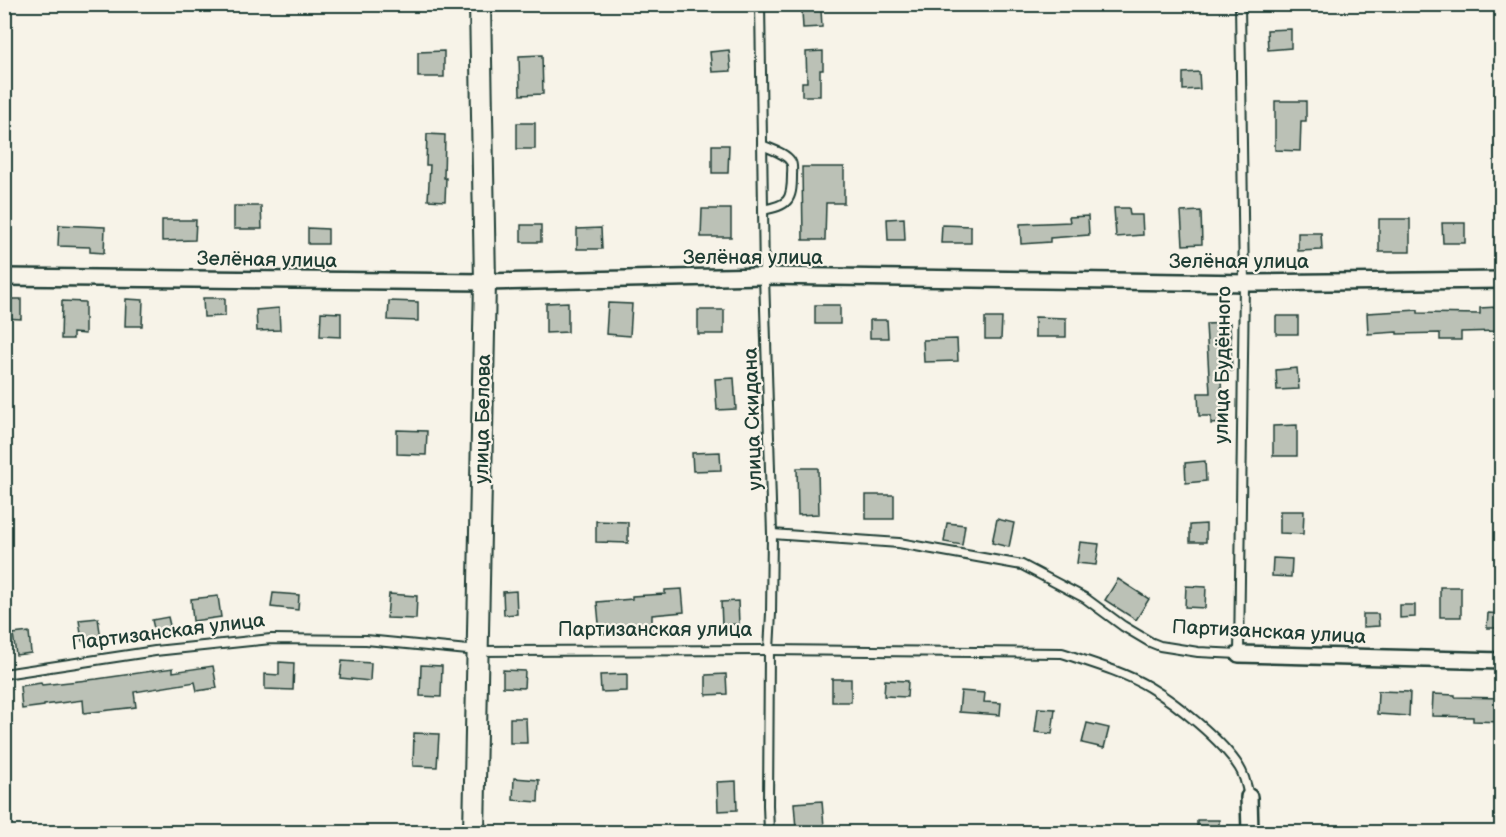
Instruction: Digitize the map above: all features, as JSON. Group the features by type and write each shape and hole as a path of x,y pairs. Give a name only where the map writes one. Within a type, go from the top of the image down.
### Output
{"street":[{"name":"улица Белова","path":"474,832 485,282 480,4"},
{"name":"Зелёная улица","path":"4,277 485,282 764,276 1244,283 1502,280"},
{"name":"Партизанская улица","path":"1239,654 1502,661"},
{"path":"1249,797 1250,832"}],"lane":[{"name":"улица Скидана","path":"760,4 764,276 772,534 769,650 769,832"},
{"name":"улица Будённого","path":"1239,654 1244,283 1240,4"},
{"path":"762,145 783,155 791,162 792,171 792,193 789,198 774,208 763,210"},
{"name":"Партизанская улица","path":"772,534 899,543 1022,565 1085,598 1132,632 1150,642 1160,646 1198,652 1239,654"},
{"name":"Партизанская улица","path":"4,674 155,651 272,639 366,640 478,651 769,650 1062,653 1105,667 1148,686 1184,712 1219,744 1239,767 1246,782 1249,797"}],"building":[{"path":"821,10 822,27 803,28 802,11"},
{"path":"1291,29 1291,48 1268,50 1267,30"},
{"path":"729,50 731,71 712,72 710,52"},
{"path":"444,51 444,77 418,77 418,52"},
{"path":"823,51 820,96 802,96 802,82 807,82 806,52"},
{"path":"542,55 543,94 520,95 519,56"},
{"path":"1199,72 1200,89 1183,90 1183,73"},
{"path":"1275,101 1306,101 1306,121 1301,121 1300,151 1275,150"},
{"path":"517,123 535,123 535,149 517,149"},
{"path":"427,134 445,135 445,201 428,200 430,165 426,165"},
{"path":"712,145 729,145 728,173 712,173"},
{"path":"802,167 844,167 844,203 826,203 825,240 803,240"},
{"path":"234,206 261,206 262,229 234,229"},
{"path":"1114,208 1129,208 1130,215 1142,215 1143,235 1116,237"},
{"path":"702,209 731,209 731,237 701,237"},
{"path":"1201,211 1202,244 1183,245 1181,212"},
{"path":"1088,216 1089,235 1050,238 1050,242 1021,244 1020,224 1070,222 1069,217"},
{"path":"904,218 905,240 888,240 887,219"},
{"path":"1379,219 1410,219 1410,252 1379,252"},
{"path":"162,220 196,220 195,240 162,241"},
{"path":"1442,223 1465,223 1465,243 1443,243"},
{"path":"59,225 105,227 104,253 90,252 90,247 58,246"},
{"path":"521,225 541,225 541,242 521,242"},
{"path":"942,225 971,226 971,243 941,243"},
{"path":"308,228 328,229 328,244 308,244"},
{"path":"601,228 602,249 577,249 577,229"},
{"path":"1298,233 1321,233 1322,250 1298,251"},
{"path":"203,298 225,298 225,316 204,317"},
{"path":"4,299 21,299 21,319 4,318"},
{"path":"126,299 143,300 142,326 125,326"},
{"path":"62,301 85,302 85,334 73,333 73,339 61,339"},
{"path":"389,301 418,302 418,321 388,320"},
{"path":"568,302 568,332 546,333 546,303"},
{"path":"608,303 632,304 630,336 606,334"},
{"path":"815,305 840,305 840,324 815,324"},
{"path":"1497,307 1498,331 1461,332 1461,340 1440,340 1440,333 1368,334 1367,313 1418,310 1418,313 1480,314 1480,308"},
{"path":"279,308 280,330 257,331 256,310"},
{"path":"698,310 724,310 724,334 698,334"},
{"path":"321,312 341,313 341,337 320,336"},
{"path":"1276,316 1298,316 1298,334 1276,334"},
{"path":"1035,317 1066,318 1066,337 1035,337"},
{"path":"985,318 1002,318 1001,339 985,339"},
{"path":"870,320 887,320 888,338 870,338"},
{"path":"1230,323 1232,371 1221,371 1222,423 1211,424 1211,416 1199,416 1198,393 1210,393 1206,324"},
{"path":"957,339 958,361 924,362 923,340"},
{"path":"1297,368 1299,389 1277,390 1276,370"},
{"path":"734,378 736,409 717,410 715,379"},
{"path":"1297,425 1297,456 1273,456 1273,426"},
{"path":"397,430 427,431 426,455 397,454"},
{"path":"720,452 721,470 693,471 692,453"},
{"path":"1205,461 1206,481 1186,483 1185,463"},
{"path":"797,468 818,468 819,514 798,515"},
{"path":"866,495 894,495 894,519 866,519"},
{"path":"1280,511 1304,511 1303,534 1280,533"},
{"path":"997,519 1014,523 1009,547 992,543"},
{"path":"596,521 628,522 628,543 596,542"},
{"path":"947,523 965,525 962,545 944,542"},
{"path":"1206,524 1206,542 1190,542 1190,525"},
{"path":"1080,542 1099,544 1096,565 1077,563"},
{"path":"1273,558 1292,559 1291,577 1272,576"},
{"path":"1118,579 1149,599 1136,620 1105,600"},
{"path":"1186,586 1206,587 1205,608 1185,607"},
{"path":"1440,587 1461,587 1461,617 1440,617"},
{"path":"682,589 684,612 652,615 652,631 600,634 597,602 632,599 632,596 665,594 665,590"},
{"path":"516,591 517,614 504,615 503,592"},
{"path":"273,593 299,595 298,610 271,607"},
{"path":"389,594 417,596 416,619 387,618"},
{"path":"218,596 221,617 193,621 191,599"},
{"path":"738,601 739,624 722,625 721,602"},
{"path":"1400,605 1415,605 1415,617 1400,618"},
{"path":"1488,613 1502,614 1502,628 1487,628"},
{"path":"1363,614 1378,614 1379,626 1363,627"},
{"path":"168,617 172,634 156,637 152,620"},
{"path":"98,618 101,639 82,641 79,620"},
{"path":"29,632 31,653 16,655 13,634"},
{"path":"342,661 371,663 370,681 340,678"},
{"path":"279,662 294,663 293,690 265,689 265,674 279,675"},
{"path":"421,665 442,666 441,697 420,696"},
{"path":"213,666 217,688 197,691 195,682 134,692 136,707 84,713 83,700 22,709 20,686 97,679 173,668 173,672"},
{"path":"503,670 525,671 524,688 503,687"},
{"path":"627,674 627,691 601,692 600,675"},
{"path":"726,674 727,694 706,695 706,675"},
{"path":"832,679 851,679 851,702 832,702"},
{"path":"885,680 908,681 907,697 884,696"},
{"path":"961,691 985,693 984,702 1001,703 1000,715 959,712"},
{"path":"1378,691 1410,692 1409,716 1377,714"},
{"path":"1433,694 1502,698 1502,722 1473,721 1473,717 1432,716"},
{"path":"1038,708 1055,709 1052,734 1035,732"},
{"path":"510,718 526,718 527,743 510,743"},
{"path":"1087,723 1109,728 1104,748 1082,743"},
{"path":"414,733 439,734 437,767 413,766"},
{"path":"514,778 539,780 538,802 513,800"},
{"path":"736,781 737,810 718,811 717,782"},
{"path":"822,801 824,827 796,829 794,803"},
{"path":"1197,820 1219,820 1219,832 1197,832"}]}
